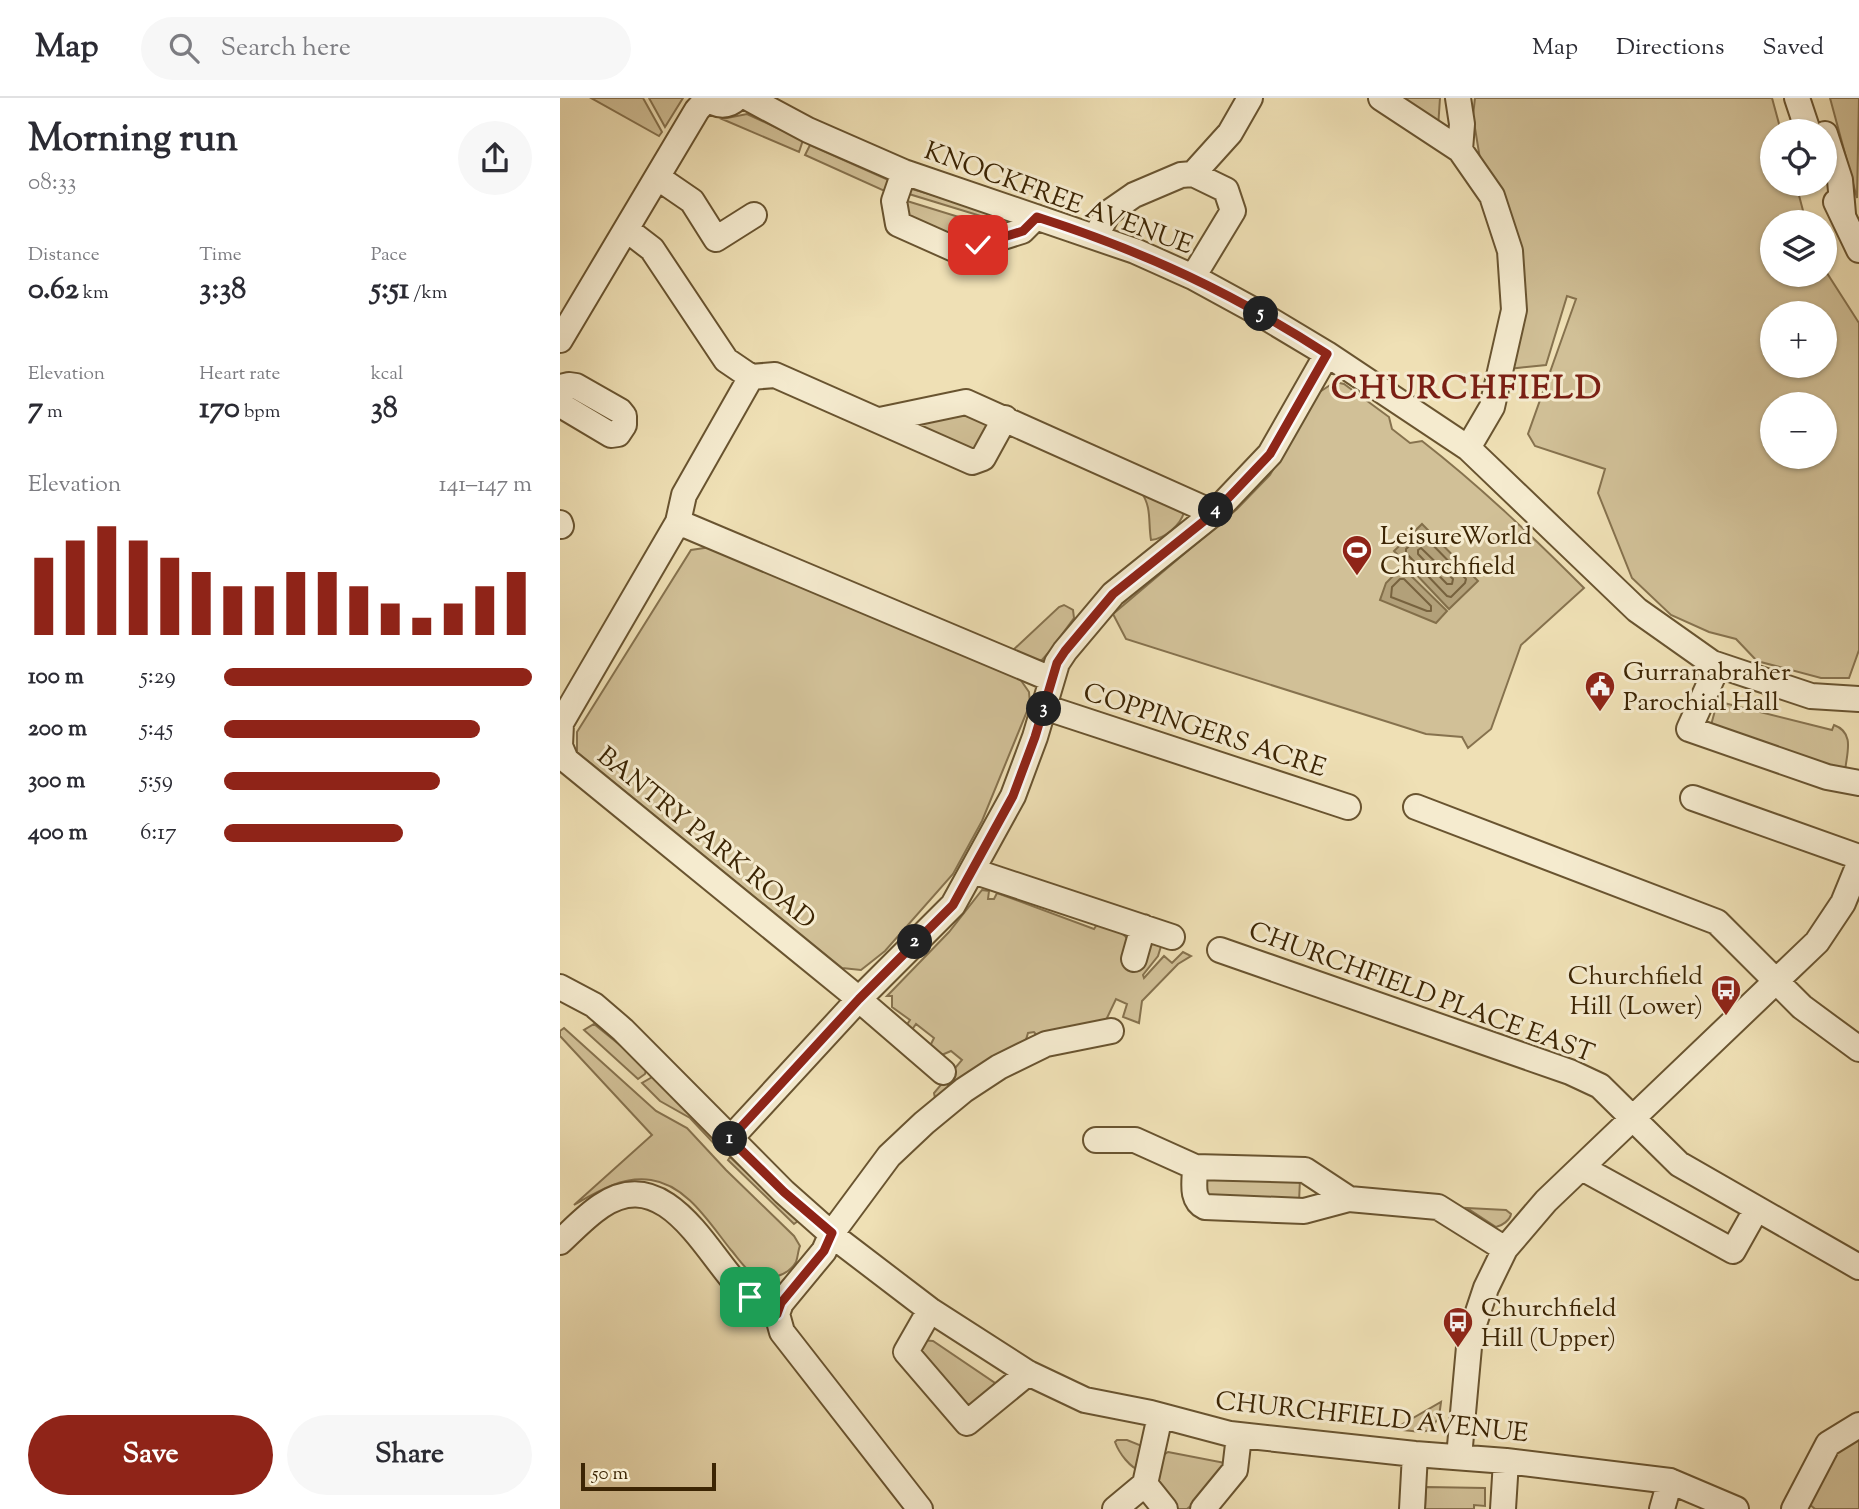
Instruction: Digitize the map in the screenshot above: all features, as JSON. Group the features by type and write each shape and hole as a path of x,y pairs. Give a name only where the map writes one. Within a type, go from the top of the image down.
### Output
{"street":[{"path":"560,340 697,110 708,98 717,105 722,105 737,98"},
{"name":"KNOCKFREE AVENUE","path":"748,98 808,130 904,172 1096,236 1193,277 1278,323 1468,448 1637,610 1673,638 1718,665 1811,696 1859,699"},
{"path":"1193,174 1230,132 1250,98"},
{"path":"1381,98 1460,150 1492,196 1510,251 1514,310 1492,407 1468,448"},
{"path":"1458,98 1462,124 1460,150"},
{"path":"1797,98 1804,119"},
{"path":"1814,98 1821,119"},
{"path":"1837,170 1851,212 1859,250"},
{"path":"904,172 894,201 898,224 954,249 978,245 1023,231 1037,217"},
{"path":"1096,236 1108,213 1134,195 1181,175 1193,174 1226,190 1233,211 1193,277"},
{"path":"657,177 692,201 716,239 754,215"},
{"path":"1836,196 1851,212"},
{"path":"626,229 652,250 726,360 751,377 775,375 972,462 983,458 1005,418"},
{"path":"730,1139 859,999 953,905 1013,796 1051,679 1065,651 1113,594 1214,513 1270,454 1327,354"},
{"name":"BANTRY PARK ROAD","path":"751,377 684,495 678,522 564,714 560,736 562,753 566,760 859,999"},
{"path":"880,420 966,402 1214,513"},
{"path":"678,522 1051,679"},
{"path":"1718,665 1689,729 1827,777 1859,783"},
{"name":"COPPINGERS ACRE","path":"1044,707 1348,807"},
{"path":"1693,799 1859,856"},
{"path":"1416,807 1717,922 1802,1007 1859,1049"},
{"path":"1459,1457 1470,1336 1486,1288 1506,1249 1546,1200 1817,942 1843,903 1859,864"},
{"path":"973,871 1172,937"},
{"path":"1134,959 1143,927"},
{"name":"CHURCHFIELD PLACE EAST","path":"1220,950 1570,1072 1600,1086 1679,1164 1859,1267"},
{"name":"CHURCHFIELD AVENUE","path":"560,988 594,1005 623,1030 784,1192 835,1236 930,1310 1028,1373 1085,1400 1239,1436 1506,1461 1670,1481 1736,1509"},
{"path":"859,999 943,1072"},
{"path":"920,1509 789,1343 782,1332 777,1314 781,1303 824,1251 889,1156 964,1090 999,1067 1046,1044 1111,1031"},
{"path":"1097,1140 1135,1140 1195,1167 1305,1170 1349,1199"},
{"path":"1195,1167 1195,1197 1197,1202 1205,1207 1304,1211 1349,1199 1438,1207 1506,1249"},
{"path":"1582,1168 1733,1251 1756,1210"},
{"path":"560,1242 609,1202 628,1196 652,1196 677,1211 743,1291 777,1314"},
{"path":"930,1310 906,1352 967,1423 1028,1373"},
{"path":"1115,1509 1145,1484 1160,1416"},
{"path":"1794,1509 1828,1444 1859,1424"},
{"path":"1203,1509 1235,1470 1239,1436"},
{"path":"1412,1509 1415,1454"},
{"path":"1503,1509 1506,1461"},
{"path":"1662,1509 1670,1481"},
{"path":"1145,1484 1165,1509"}],"shaded area":[{"path":"591,98 643,98 662,132 659,136"},
{"path":"649,98 683,98 665,127"},
{"path":"1405,98 1440,98 1438,128"},
{"path":"1475,98 1772,98 1778,119 1760,119 1760,196 1799,196 1803,210 1760,210 1760,287 1836,287 1859,323 1859,650 1849,678 1821,678 1757,661 1736,639 1709,632 1671,615 1632,578 1598,493 1605,469 1535,446 1528,434 1576,299 1567,296 1546,365 1508,369 1521,291 1481,165 1473,116"},
{"path":"1830,98 1859,98 1857,198 1837,119"},
{"path":"747,114 803,140 799,152 722,119"},
{"path":"810,145 893,182 889,193 805,155"},
{"path":"912,189 1023,221 1010,225 906,191"},
{"path":"907,201 1001,230 965,242 907,217 900,202"},
{"path":"1335,382 1344,384 1389,417 1392,429 1410,443 1422,441 1443,458 1505,512 1584,588 1521,645 1491,729 1468,748 1462,737 1426,734 1126,639 1113,614 1237,509 1270,475 1318,393"},
{"path":"961,412 991,421 978,452 908,423"},
{"path":"1141,492 1184,512 1176,526 1156,539 1151,540 1148,509"},
{"path":"711,547 1020,679 1029,692 1030,704 982,821 953,874 885,951 861,970 842,968 577,752 577,732 691,550"},
{"path":"1064,605 1073,610 1074,618 1042,660 1031,663 1012,651 1059,607"},
{"path":"1720,702 1832,730 1834,725 1845,733 1847,739 1845,772 1711,725"},
{"path":"982,890 989,891 988,899 994,899 997,893 1094,929 1098,923 1108,926 1120,932 1130,943 1162,943 1158,956 1143,975 1144,978 1164,956 1172,963 1183,952 1191,956 1178,964 1142,1001 1139,1023 1123,1017 1127,1004 1116,999 1106,1020 1040,1039 1034,1032 1028,1033 1025,1043 936,1103 934,1093 962,1060 951,1051 937,1057 928,1050 934,1038 916,1024 909,1034 903,1030 910,1020 892,1007 892,996 887,996 949,932"},
{"path":"594,1024 647,1067 645,1074 638,1079 584,1030"},
{"path":"564,1028 656,1111 687,1128 794,1236 800,1246 796,1262 788,1271 771,1277 753,1274 697,1207 676,1189 664,1183 640,1179 620,1182 574,1205 652,1135 560,1036 560,1031"},
{"path":"654,1076 659,1078 724,1150 722,1152 690,1118 660,1101 642,1083"},
{"path":"730,1157 798,1221 794,1224 728,1160"},
{"path":"1206,1178 1300,1179 1299,1202 1205,1196"},
{"path":"1467,1208 1506,1210 1511,1214 1505,1222 1496,1227"},
{"path":"921,1340 933,1341 997,1387 978,1407 964,1407 917,1346"},
{"path":"1441,1402 1439,1417 1430,1430 1421,1432 1394,1429"},
{"path":"1859,1439 1859,1509 1815,1509 1808,1503 1832,1455"},
{"path":"1127,1440 1147,1448 1141,1471 1125,1460 1115,1442"},
{"path":"1168,1452 1225,1463 1219,1482 1187,1509 1172,1509 1155,1477 1159,1458"},
{"path":"1426,1487 1485,1488 1485,1506 1474,1505 1474,1509 1425,1509"}],"water":[{"path":"1422,524 1478,581 1449,609 1394,551"},
{"path":"1402,567 1447,611 1436,623 1380,600 1386,583"}],"place":[{"name":"LeisureWorld Churchfield","path":"1357,577"},
{"name":"Gurranabraher Parochial Hall","path":"1600,713"},
{"name":"Churchfield Hill (Lower)","path":"1726,1017"},
{"name":"Churchfield Hill (Upper)","path":"1458,1349"}],"district":[{"name":"CHURCHFIELD","path":"1467,386"}],"route":[{"path":"750,1297 777,1314 781,1303 824,1251 832,1233 784,1192 730,1139 859,999 953,905 1013,796 1035,737 1051,679 1065,651 1113,594 1214,513 1270,454 1327,354 1193,277 1135,251 1037,217 1023,231 978,245"}]}
